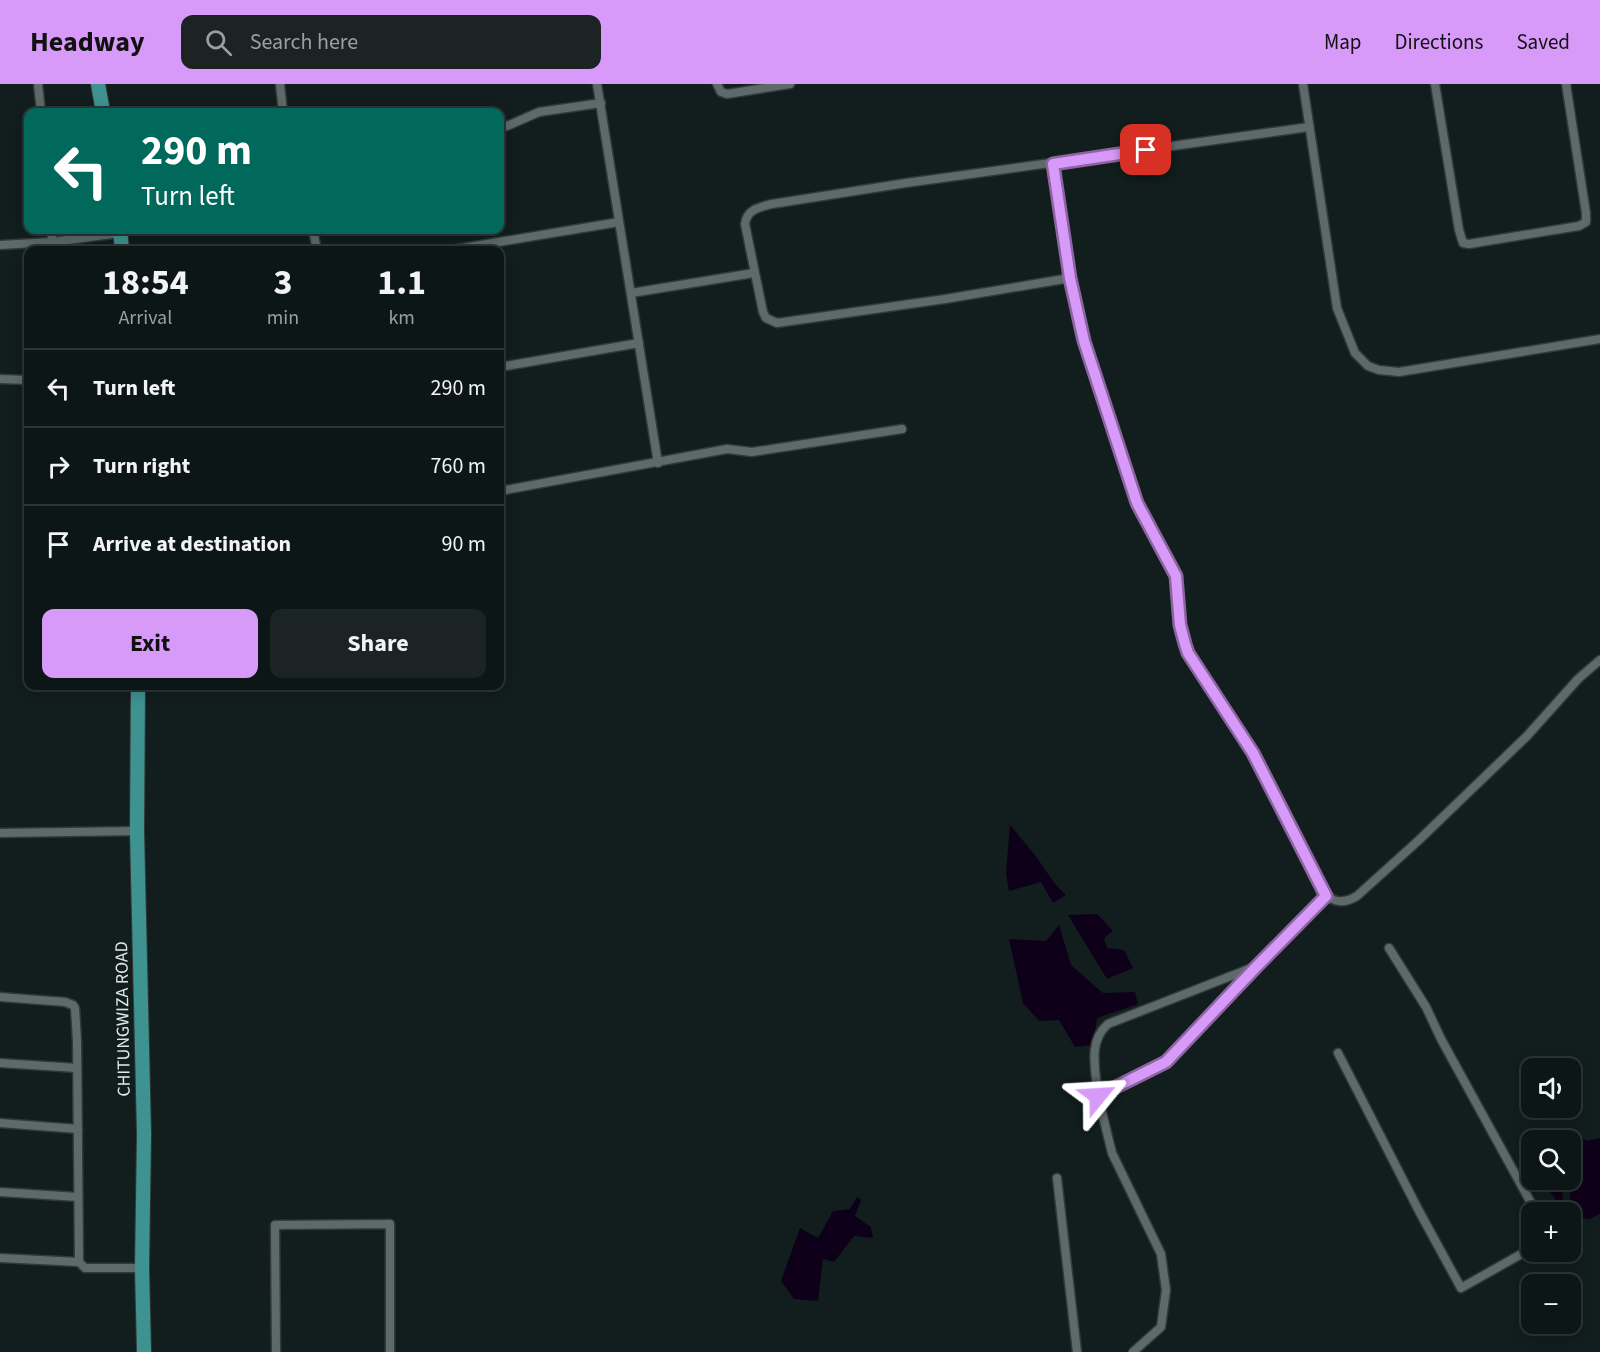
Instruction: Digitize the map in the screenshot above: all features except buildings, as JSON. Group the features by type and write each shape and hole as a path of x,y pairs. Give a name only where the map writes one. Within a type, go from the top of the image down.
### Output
{"main road":[{"path":"98,84 102,108"},
{"name":"CHITUNGWIZA ROAD","path":"138,690 137,831 144,1134 142,1268 144,1352"}],"street":[{"path":"38,84 41,108"},
{"path":"279,84 282,108"},
{"path":"597,84 658,463"},
{"path":"717,84 721,92 727,94 790,84"},
{"path":"1303,84 1337,308 1355,353 1368,366 1379,370 1399,372 1600,339"},
{"path":"1435,84 1459,230 1463,243 1469,244 1579,226 1586,222 1566,84"},
{"path":"504,126 539,112 601,104"},
{"path":"1070,278 777,323 766,318 764,312 745,224 748,214 758,208 895,185 1309,127"},
{"path":"1053,164 1070,278 1084,341 1137,503 1176,576 1180,625 1188,653 1253,753 1326,896 1344,902 1357,896 1419,840 1518,744 1578,679 1600,660"},
{"path":"475,246 619,222"},
{"path":"0,245 53,246 107,234"},
{"path":"631,293 754,273"},
{"path":"504,366 639,343"},
{"path":"0,379 24,380"},
{"path":"504,490 727,449 752,452 902,429"},
{"path":"0,833 137,831"},
{"path":"1098,1096 1166,1062 1326,896"},
{"path":"1389,948 1426,1007 1441,1039 1531,1202"},
{"path":"1133,1352 1161,1327 1166,1290 1161,1254 1112,1153 1098,1096 1095,1047 1099,1034 1108,1023 1257,966"},
{"path":"0,997 65,1002 75,1008 80,1262 85,1268 142,1268"},
{"path":"1338,1053 1419,1211 1461,1287 1521,1254"},
{"path":"0,1063 77,1068"},
{"path":"0,1123 78,1129"},
{"path":"1057,1178 1077,1352"},
{"path":"0,1192 78,1197"},
{"path":"276,1352 275,1225 390,1224 390,1352"},
{"path":"0,1258 80,1262"}],"shaded area":[{"path":"1010,825 1066,895 1053,903 1041,882 1009,891 1006,873"},
{"path":"1097,914 1113,931 1104,938 1107,948 1124,950 1133,968 1107,979 1068,915"},
{"path":"1059,925 1071,965 1103,993 1135,992 1138,1004 1097,1018 1093,1045 1075,1047 1059,1020 1039,1021 1023,1003 1009,939 1046,941"},
{"path":"1581,1136 1586,1141 1600,1138 1600,1214 1589,1219 1581,1218 1581,1202 1569,1202 1571,1190 1581,1190"},
{"path":"1549,1190 1562,1190 1563,1202 1557,1202"},
{"path":"857,1197 861,1200 855,1216 871,1227 873,1238 854,1236 834,1262 823,1259 818,1301 794,1299 781,1281 800,1228 818,1238 833,1211 850,1209"}],"route":[{"path":"1098,1096 1166,1062 1326,896 1253,753 1188,653 1180,625 1176,576 1137,503 1084,341 1070,278 1053,164 1146,150"}]}
